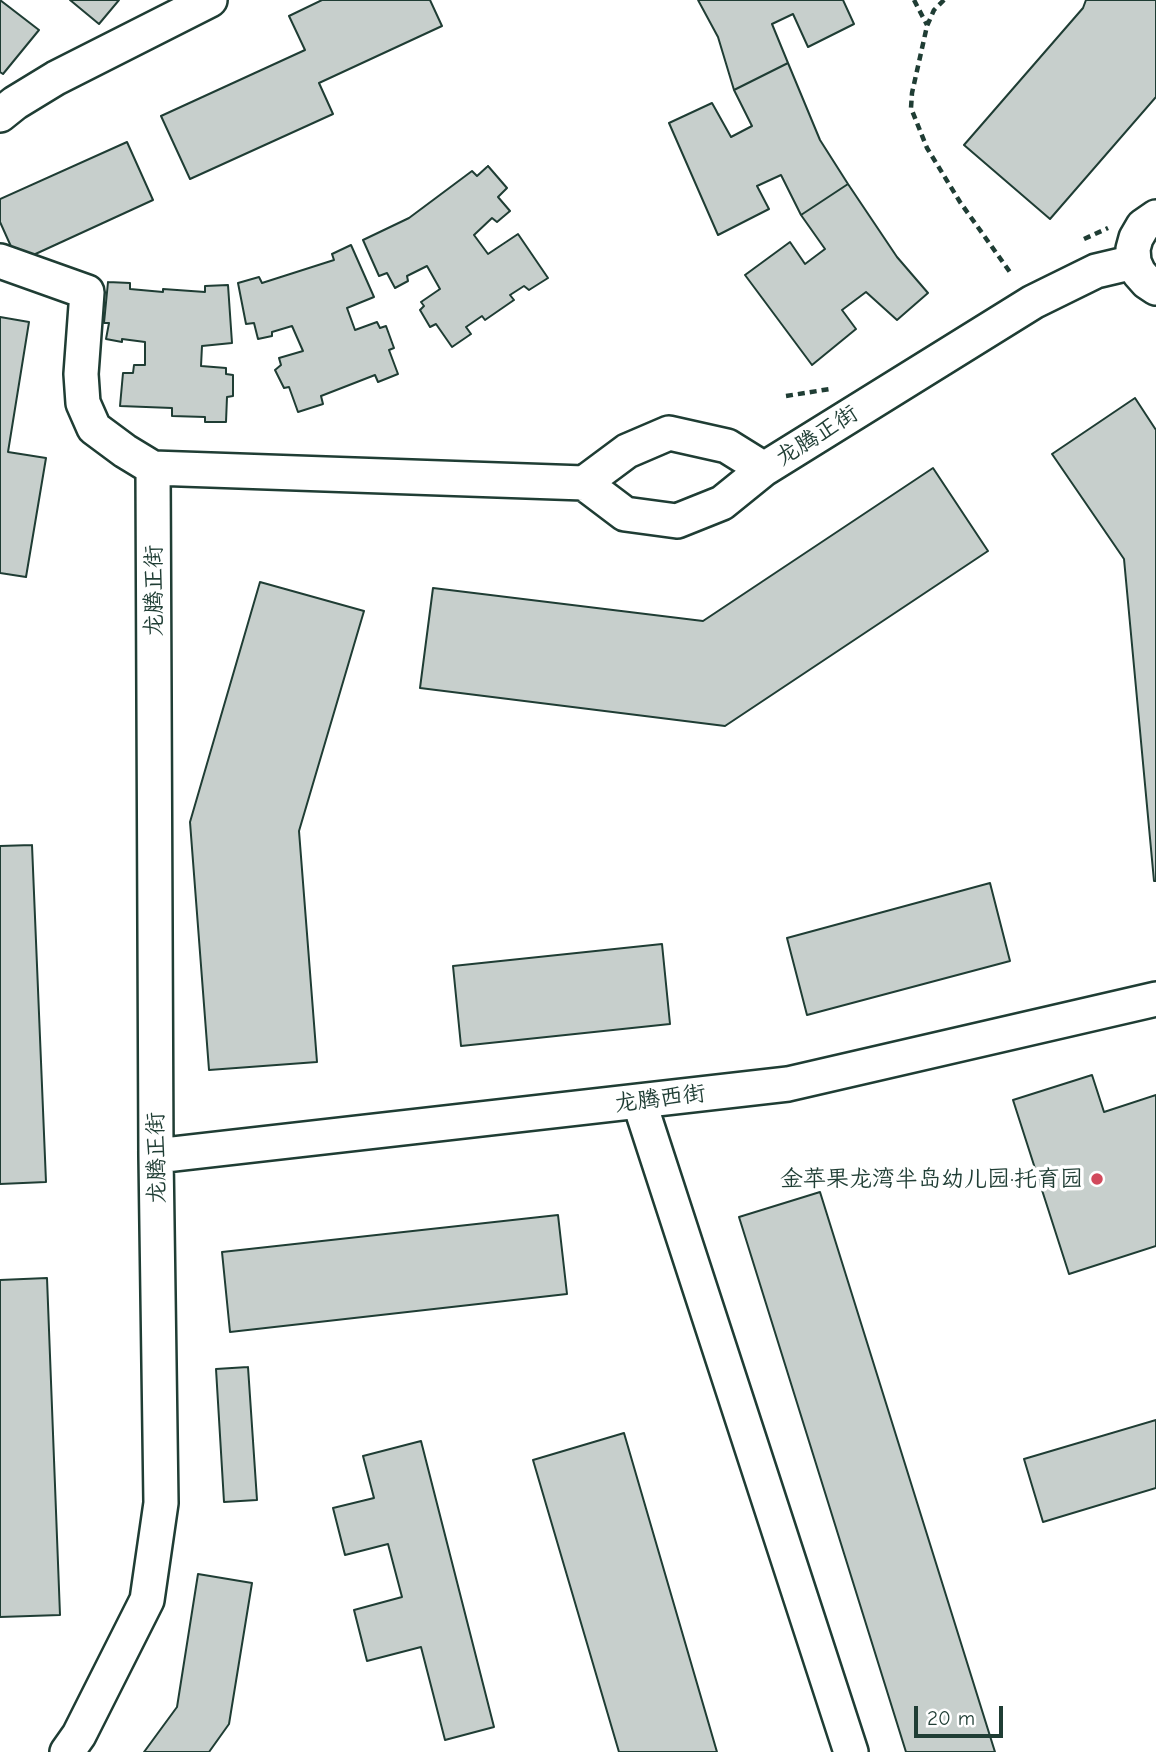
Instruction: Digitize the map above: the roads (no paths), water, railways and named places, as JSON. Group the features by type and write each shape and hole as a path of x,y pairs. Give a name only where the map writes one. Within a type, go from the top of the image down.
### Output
{"street":[{"path":"0,115 57,78 209,0"},
{"path":"1156,217 1143,226 1136,238 1134,261 1139,273 1156,288"},
{"path":"0,261 87,292 81,374 83,403 94,428 153,468 584,483 625,514 677,521 722,503 764,469"},
{"name":"龙腾正街","path":"584,483 627,451 670,433 727,446 764,469 1033,302 1096,271 1134,261"},
{"name":"龙腾正街","path":"67,1752 79,1735 147,1600 161,1503 156,1156 153,468"},
{"name":"龙腾西街","path":"156,1156 788,1084 1156,999"},
{"path":"639,1101 851,1752"}],"place":[{"name":"金苹果龙湾半岛幼儿园·托育园","path":"1097,1179"}]}
